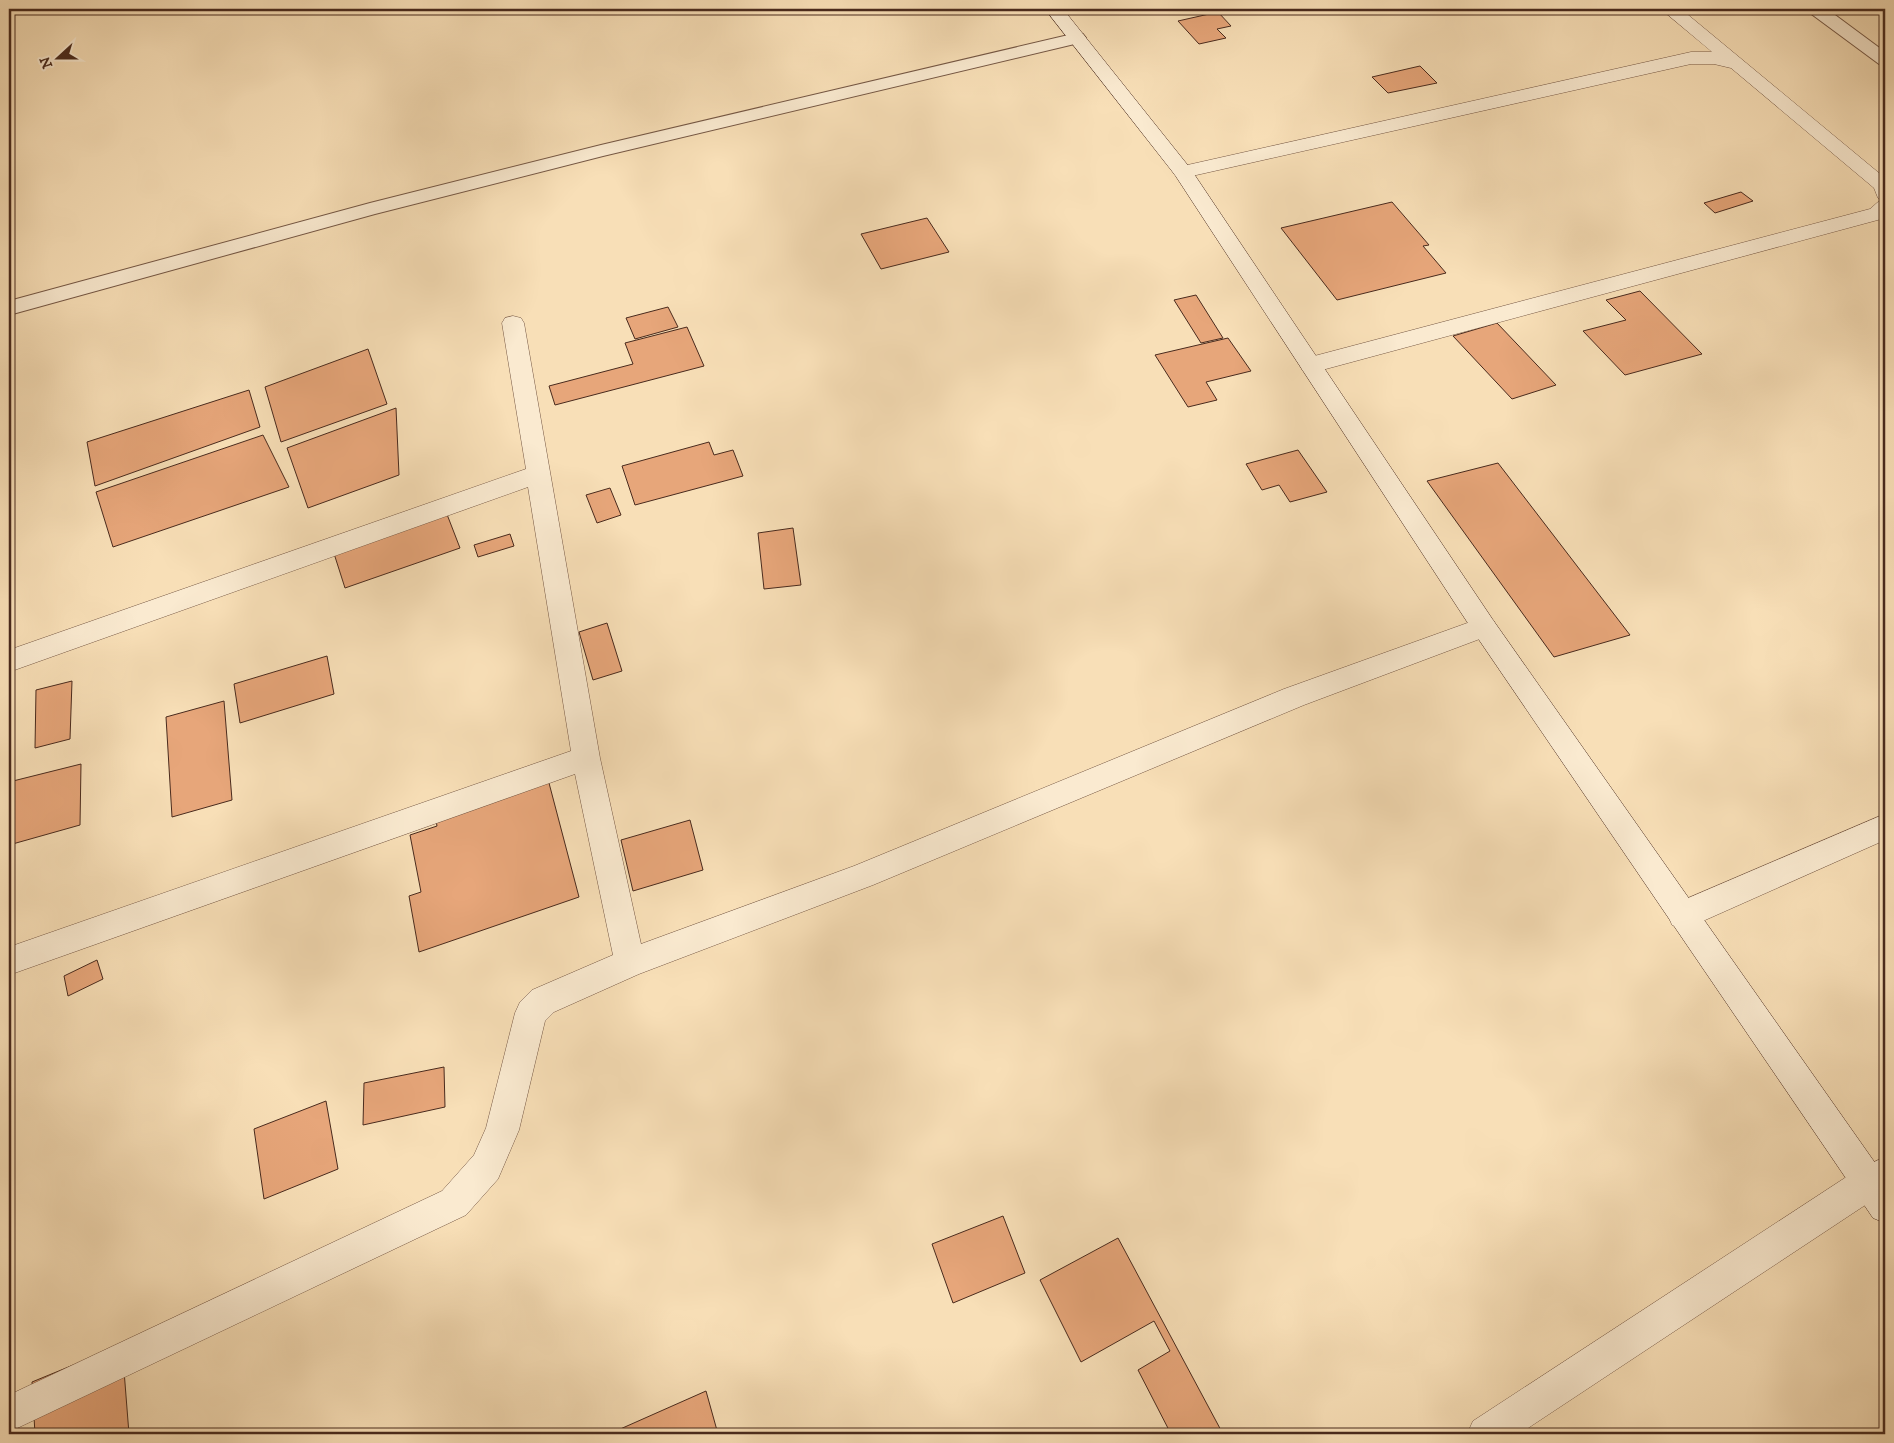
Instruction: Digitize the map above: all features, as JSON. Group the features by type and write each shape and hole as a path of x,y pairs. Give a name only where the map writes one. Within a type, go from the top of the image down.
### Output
{"street":[{"path":"1054,9 1183,172 1484,627 1683,915 1880,1187 1486,1434"},
{"path":"1670,9 1883,186 1885,194"},
{"path":"1183,172 1690,58 1714,58 1738,64"},
{"path":"1311,365 1877,214 1885,206"},
{"path":"513,323 586,758 630,963"},
{"path":"9,661 539,474"},
{"path":"9,1414 454,1204 486,1167 502,1130 531,1013 543,1001 630,963 863,876 1294,697 1484,627"},
{"path":"9,961 586,758"},
{"path":"1683,915 1885,827"}],"lane":[{"path":"1816,9 1885,60"},
{"path":"9,308 380,207 601,151 1077,38"}],"building":[{"path":"1218,12 1231,26 1217,29 1226,38 1199,44 1178,21"},
{"path":"1420,66 1437,83 1388,93 1372,77"},
{"path":"1741,192 1753,201 1715,213 1704,203"},
{"path":"1392,202 1429,245 1423,246 1446,273 1337,300 1281,228"},
{"path":"927,218 949,252 881,269 861,234"},
{"path":"1640,291 1702,354 1625,375 1583,331 1626,320 1606,300"},
{"path":"1196,295 1223,338 1201,343 1174,300"},
{"path":"668,307 678,327 635,339 626,318"},
{"path":"1497,323 1556,385 1512,399 1453,336"},
{"path":"687,327 704,366 555,405 549,386 633,364 625,343"},
{"path":"1228,338 1251,371 1206,382 1217,400 1188,407 1155,355"},
{"path":"368,349 387,404 281,442 265,387"},
{"path":"249,390 260,427 95,486 87,442"},
{"path":"396,408 399,475 308,508 287,448"},
{"path":"263,435 289,487 113,547 96,492"},
{"path":"709,442 714,455 733,450 743,476 635,505 622,466"},
{"path":"1298,450 1327,492 1290,502 1279,485 1262,490 1246,464"},
{"path":"1498,463 1630,635 1554,657 1427,481"},
{"path":"610,488 621,515 597,523 586,495"},
{"path":"443,504 460,548 345,588 330,541"},
{"path":"793,528 801,585 764,589 758,533"},
{"path":"510,534 514,546 478,557 474,545"},
{"path":"607,623 622,671 593,680 579,632"},
{"path":"327,656 334,694 240,723 234,684"},
{"path":"72,681 70,739 35,748 36,690"},
{"path":"224,701 232,800 172,817 166,717"},
{"path":"81,764 80,825 9,845 9,782"},
{"path":"544,764 579,897 419,952 409,896 421,892 410,835 437,826 432,800"},
{"path":"690,820 703,870 633,891 621,840"},
{"path":"97,960 103,979 68,996 64,976"},
{"path":"444,1067 445,1107 363,1125 364,1083"},
{"path":"326,1101 338,1169 264,1199 254,1129"},
{"path":"1003,1216 1025,1273 953,1303 932,1244"},
{"path":"1118,1238 1223,1434 1171,1434 1138,1370 1170,1351 1154,1321 1081,1362 1040,1280"},
{"path":"122,1345 129,1434 35,1434 32,1382"},
{"path":"706,1391 718,1434 609,1434"}]}
